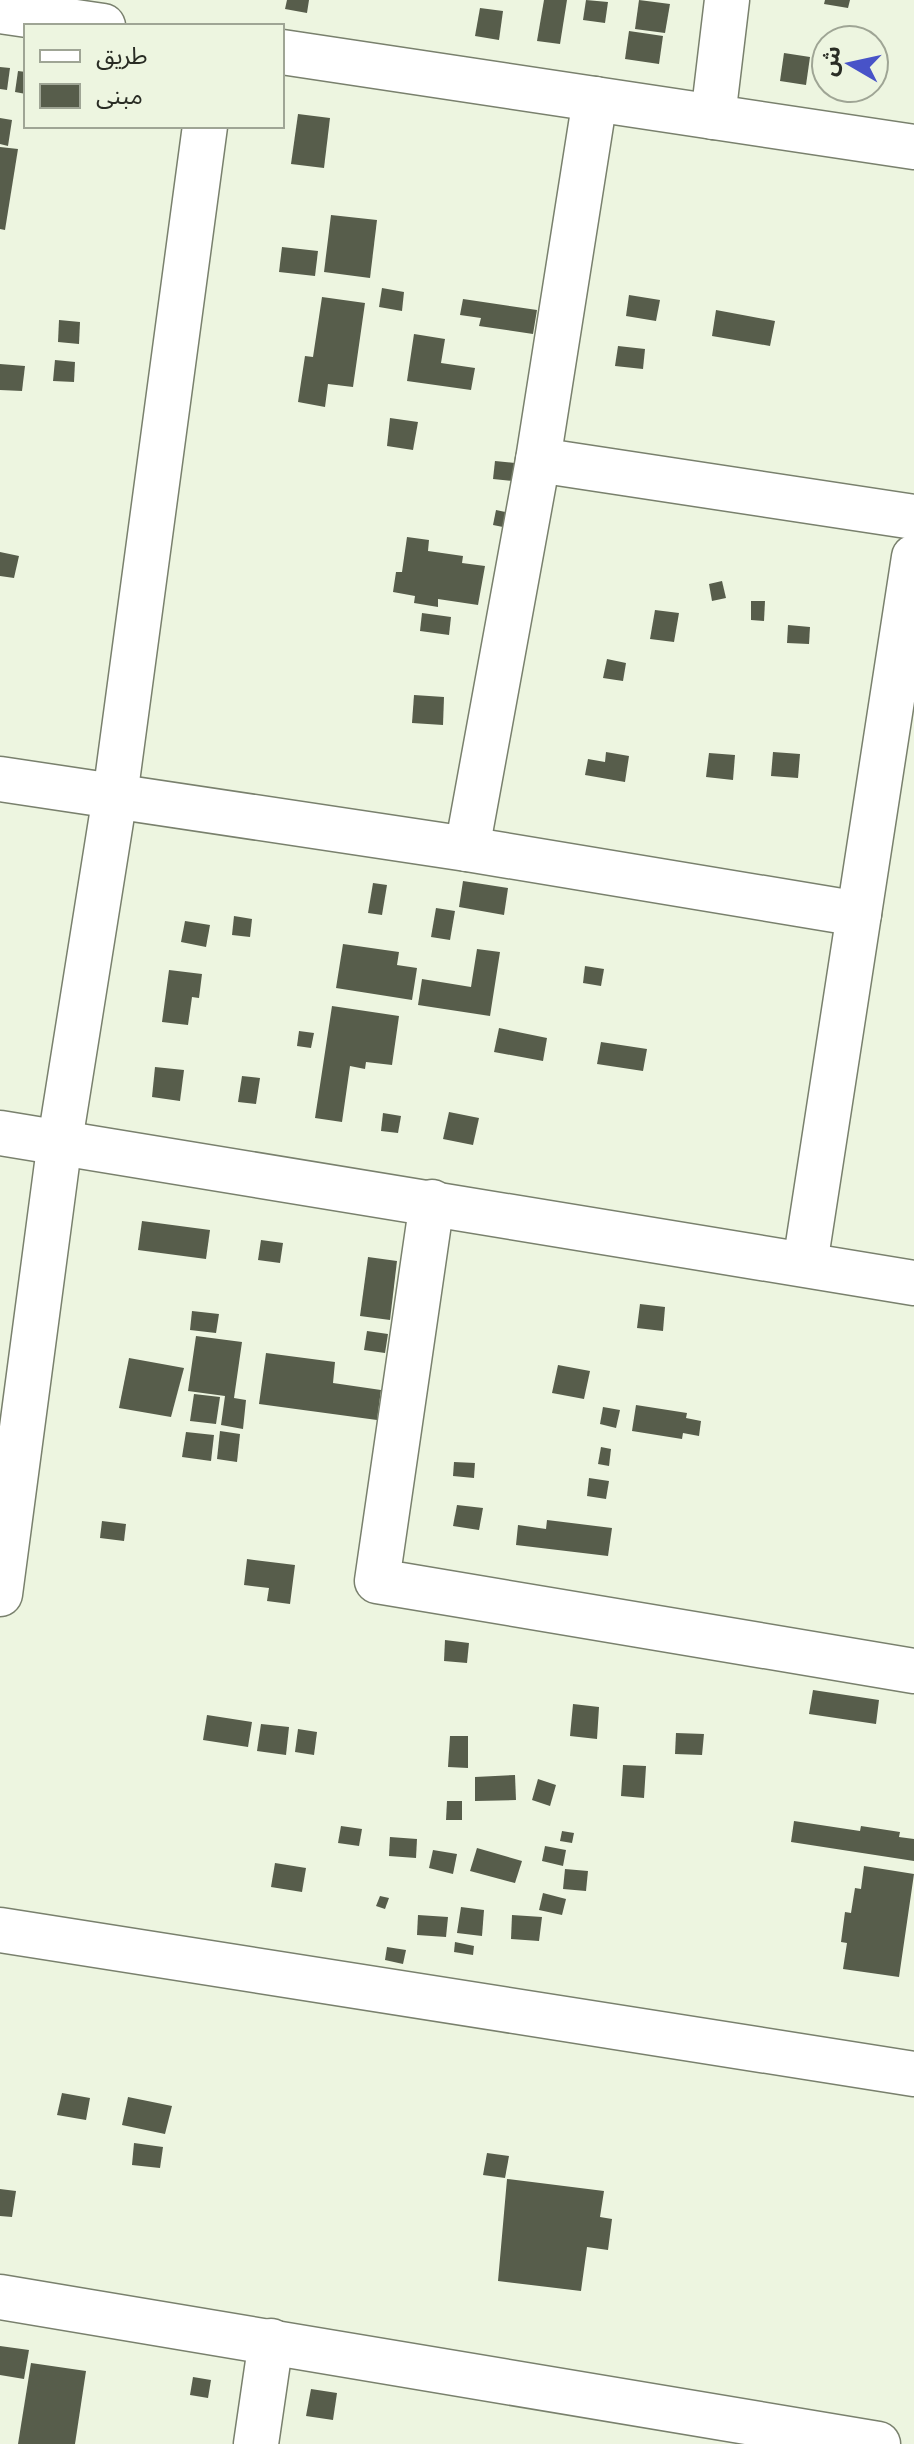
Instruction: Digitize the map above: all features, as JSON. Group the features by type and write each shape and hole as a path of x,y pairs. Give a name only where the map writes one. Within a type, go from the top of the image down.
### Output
{"street":[{"path":"713,117 727,0"},
{"path":"0,11 89,24"},
{"path":"284,52 914,147"},
{"path":"467,849 538,460 595,99"},
{"path":"0,1594 60,1141 115,796 205,128"},
{"path":"538,460 914,517"},
{"path":"805,1264 914,557"},
{"path":"0,779 467,849 859,914"},
{"path":"0,1133 914,1283"},
{"path":"432,1202 377,1581 914,1671"},
{"path":"0,1930 914,2074"},
{"path":"0,2297 878,2444"},
{"path":"256,2444 271,2341"}],"building":[{"path":"287,0 309,0 307,13 285,9"},
{"path":"544,0 567,0 560,44 537,41"},
{"path":"586,0 608,2 605,23 583,20"},
{"path":"639,0 670,4 665,33 635,29"},
{"path":"825,0 850,0 848,8 824,4"},
{"path":"480,8 503,11 499,40 475,36"},
{"path":"629,31 663,36 659,64 625,59"},
{"path":"784,53 810,57 806,85 780,81"},
{"path":"0,67 10,68 7,90 0,89"},
{"path":"18,71 24,72 24,94 15,92"},
{"path":"298,114 330,118 324,168 291,164"},
{"path":"0,118 12,120 8,146 0,144"},
{"path":"0,147 18,149 5,230 0,229"},
{"path":"331,215 377,220 370,278 324,272"},
{"path":"282,247 318,251 315,276 279,272"},
{"path":"382,288 404,292 402,311 379,307"},
{"path":"629,295 660,300 656,321 626,316"},
{"path":"322,297 365,303 353,387 328,384 325,407 298,402 305,356 313,357"},
{"path":"463,299 537,310 533,334 479,326 481,318 460,315"},
{"path":"716,310 775,321 770,346 712,336"},
{"path":"59,320 80,322 79,344 58,342"},
{"path":"414,334 445,339 441,363 475,368 471,390 407,381"},
{"path":"618,346 645,349 643,369 615,366"},
{"path":"55,360 75,362 74,382 53,381"},
{"path":"0,364 25,366 22,391 0,390"},
{"path":"390,418 418,422 413,450 387,446"},
{"path":"495,461 515,463 513,481 493,479"},
{"path":"496,510 510,513 508,528 493,525"},
{"path":"407,537 429,540 428,551 463,556 462,563 485,566 478,605 438,599 438,607 414,603 415,596 393,592 396,572 402,572"},
{"path":"0,552 19,556 14,578 0,576"},
{"path":"722,581 726,598 712,601 709,584"},
{"path":"751,601 765,601 764,621 751,620"},
{"path":"655,610 679,613 674,642 650,639"},
{"path":"422,613 451,617 449,635 420,631"},
{"path":"788,625 810,627 809,644 787,643"},
{"path":"607,659 626,663 623,681 603,678"},
{"path":"414,695 444,697 443,725 412,723"},
{"path":"606,752 629,756 625,782 585,775 588,759 605,762"},
{"path":"773,752 800,754 798,778 771,776"},
{"path":"709,753 735,755 733,780 706,777"},
{"path":"463,881 508,888 504,915 459,907"},
{"path":"373,883 387,885 382,915 368,913"},
{"path":"436,908 455,911 450,940 431,937"},
{"path":"234,916 252,919 250,937 232,935"},
{"path":"185,921 210,925 206,947 181,942"},
{"path":"343,944 399,952 397,965 417,968 412,1000 336,988"},
{"path":"477,949 500,952 490,1016 418,1005 422,979 471,987"},
{"path":"585,966 604,969 601,986 583,983"},
{"path":"169,970 202,974 199,998 192,997 188,1025 162,1022"},
{"path":"332,1006 399,1016 392,1065 366,1062 365,1069 350,1066 342,1122 315,1118"},
{"path":"499,1028 547,1038 543,1061 494,1052"},
{"path":"299,1031 314,1033 311,1048 297,1046"},
{"path":"601,1042 647,1049 643,1071 597,1064"},
{"path":"155,1067 184,1070 180,1101 152,1097"},
{"path":"242,1076 260,1078 256,1104 238,1102"},
{"path":"449,1112 479,1118 473,1145 443,1139"},
{"path":"383,1113 401,1116 398,1133 381,1131"},
{"path":"142,1221 210,1230 206,1259 138,1250"},
{"path":"261,1240 283,1243 280,1263 258,1260"},
{"path":"368,1257 397,1261 390,1320 360,1316"},
{"path":"640,1304 665,1307 663,1331 637,1328"},
{"path":"192,1311 219,1314 216,1333 190,1330"},
{"path":"367,1331 388,1334 385,1353 364,1350"},
{"path":"196,1336 242,1342 234,1398 246,1400 243,1429 221,1425 225,1396 188,1391"},
{"path":"266,1353 335,1362 333,1383 381,1390 377,1420 259,1404"},
{"path":"129,1358 184,1368 171,1417 119,1408"},
{"path":"558,1365 590,1371 584,1399 552,1393"},
{"path":"194,1394 220,1397 216,1424 190,1421"},
{"path":"636,1405 687,1413 686,1418 701,1421 699,1436 683,1433 682,1439 632,1431"},
{"path":"603,1407 620,1410 616,1428 600,1424"},
{"path":"220,1431 240,1434 237,1462 217,1459"},
{"path":"186,1432 214,1435 211,1461 182,1457"},
{"path":"601,1447 611,1449 609,1466 598,1464"},
{"path":"454,1462 475,1463 474,1478 453,1476"},
{"path":"589,1478 609,1481 606,1499 587,1496"},
{"path":"457,1505 483,1508 479,1530 453,1526"},
{"path":"547,1520 612,1528 608,1556 516,1545 518,1525 546,1529"},
{"path":"102,1521 126,1524 124,1541 100,1538"},
{"path":"247,1559 295,1565 290,1604 267,1601 269,1588 244,1585"},
{"path":"445,1640 469,1643 467,1663 444,1661"},
{"path":"813,1690 879,1700 876,1724 809,1714"},
{"path":"573,1704 599,1707 597,1739 570,1736"},
{"path":"207,1715 252,1722 248,1747 203,1740"},
{"path":"261,1724 289,1727 286,1755 257,1751"},
{"path":"298,1729 317,1732 314,1755 295,1752"},
{"path":"676,1733 704,1734 702,1755 675,1754"},
{"path":"450,1736 468,1736 468,1768 448,1767"},
{"path":"623,1765 646,1766 644,1798 621,1796"},
{"path":"515,1775 516,1800 475,1801 475,1777"},
{"path":"538,1779 556,1785 550,1806 532,1800"},
{"path":"447,1801 462,1801 462,1820 446,1820"},
{"path":"794,1821 860,1831 861,1826 900,1832 899,1837 914,1839 914,1861 791,1842"},
{"path":"341,1826 362,1829 359,1846 338,1843"},
{"path":"562,1831 574,1833 572,1843 560,1841"},
{"path":"390,1837 417,1839 416,1858 389,1856"},
{"path":"545,1846 566,1850 563,1866 542,1861"},
{"path":"477,1848 522,1861 515,1883 470,1871"},
{"path":"433,1850 457,1854 453,1874 429,1868"},
{"path":"275,1863 306,1868 302,1892 271,1887"},
{"path":"864,1866 914,1874 899,1977 843,1969 847,1943 841,1942 845,1912 851,1913 855,1888 861,1889"},
{"path":"565,1869 588,1871 586,1891 563,1889"},
{"path":"543,1893 566,1899 562,1915 539,1910"},
{"path":"380,1896 389,1898 385,1909 376,1906"},
{"path":"461,1907 484,1910 482,1936 457,1933"},
{"path":"418,1915 448,1917 446,1937 417,1935"},
{"path":"512,1915 542,1917 539,1941 511,1939"},
{"path":"455,1942 474,1946 473,1955 454,1952"},
{"path":"387,1947 406,1950 403,1964 385,1960"},
{"path":"62,2093 90,2098 86,2120 57,2115"},
{"path":"128,2097 172,2106 165,2134 122,2125"},
{"path":"134,2143 163,2147 160,2168 132,2165"},
{"path":"487,2153 509,2156 505,2178 483,2175"},
{"path":"507,2179 604,2191 600,2217 612,2219 608,2250 587,2247 581,2291 498,2281"},
{"path":"0,2189 16,2191 12,2217 0,2216"},
{"path":"0,2346 29,2350 24,2379 0,2375"},
{"path":"31,2363 86,2371 75,2444 18,2444"},
{"path":"193,2377 211,2380 208,2398 190,2395"},
{"path":"311,2389 337,2393 333,2420 306,2416"}]}
